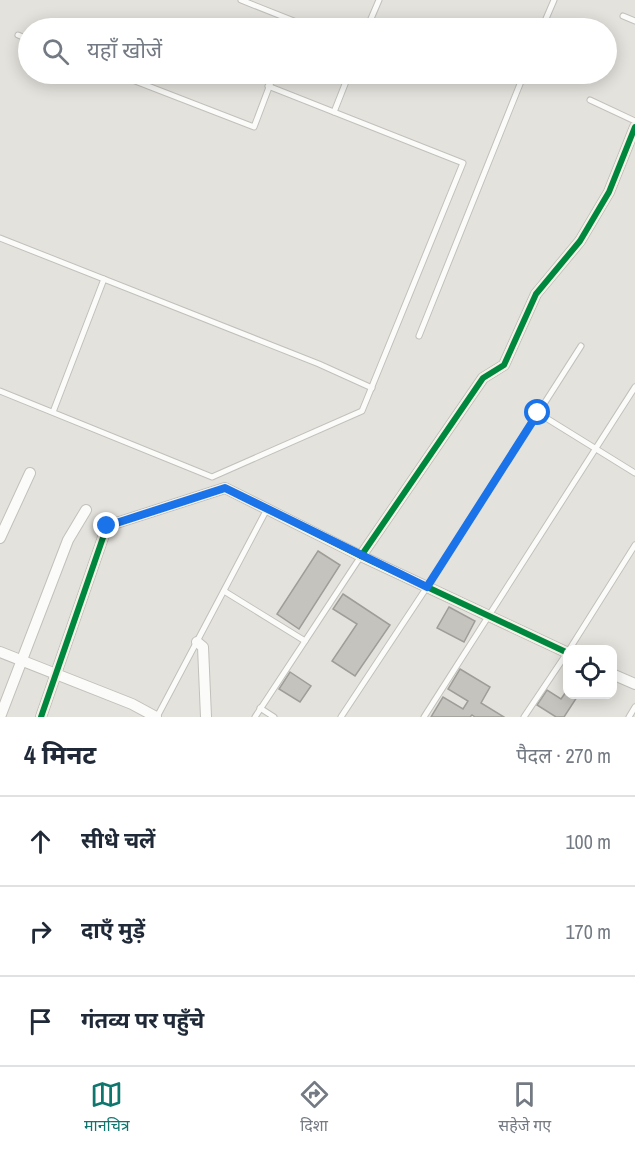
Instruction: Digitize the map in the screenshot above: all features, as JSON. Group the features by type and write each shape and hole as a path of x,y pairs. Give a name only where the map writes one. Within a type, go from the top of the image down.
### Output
{"street":[{"path":"361,556 483,378 504,365 536,294 580,241 609,192 635,127"},
{"path":"0,538 30,473"},
{"path":"41,717 107,526 225,488 361,556 563,650"},
{"path":"0,717 68,540 86,510"},
{"path":"197,642 203,646 206,717"},
{"path":"0,652 132,704 156,717"},
{"path":"617,676 635,684"}],"lane":[{"path":"241,0 286,18"},
{"path":"371,18 379,0"},
{"path":"546,18 554,0"},
{"path":"623,16 635,21"},
{"path":"143,84 254,127 269,84"},
{"path":"333,112 345,84"},
{"path":"419,336 520,84"},
{"path":"0,391 212,477 362,411 463,163 268,87"},
{"path":"590,100 635,121"},
{"path":"0,238 319,364 372,388"},
{"path":"53,412 104,279"},
{"path":"341,717 581,346"},
{"path":"424,717 635,387"},
{"path":"538,413 635,473"},
{"path":"156,717 267,509"},
{"path":"572,645 635,545"},
{"path":"255,717 361,556"},
{"path":"224,591 305,641"},
{"path":"524,717 563,659"},
{"path":"629,717 635,707"},
{"path":"260,708 274,717"}],"building":[{"path":"318,551 340,565 299,629 277,614"},
{"path":"343,594 390,625 355,676 332,661 357,624 333,609"},
{"path":"449,607 475,621 464,642 437,628"},
{"path":"460,669 490,687 481,703 504,717 475,717 472,715 470,717 431,717 443,697 463,709 468,701 448,689"},
{"path":"290,672 311,686 300,702 279,689"},
{"path":"547,690 561,699 563,696 563,699 576,699 564,717 556,717 537,705"}],"cycle path":[{"path":"361,556 483,378 504,365 536,294 580,241 609,192 635,127"},
{"path":"41,717 107,526 225,488 361,556 563,651"}],"route":[{"path":"107,526 225,488 427,587 538,413"}]}
